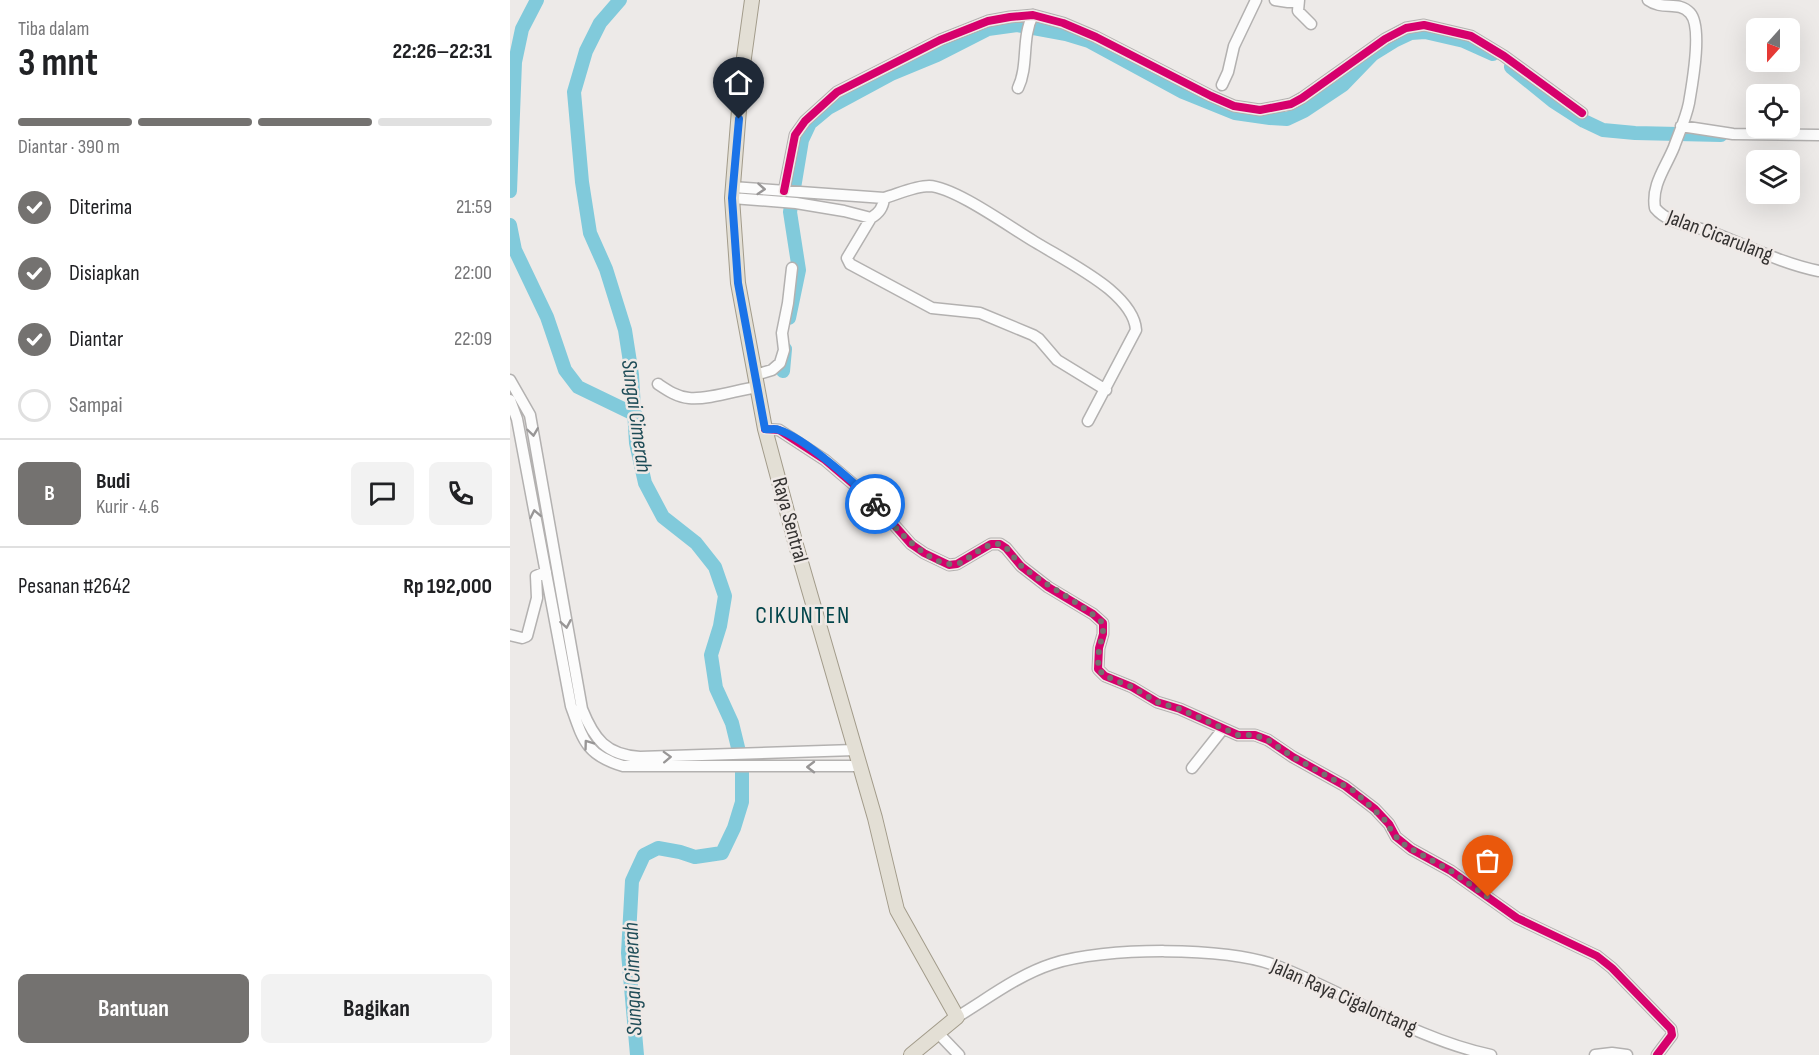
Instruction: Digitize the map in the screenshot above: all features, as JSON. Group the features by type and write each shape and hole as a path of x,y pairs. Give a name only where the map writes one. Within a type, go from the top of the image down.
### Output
{"main road":[{"name":"Raya Sentral","path":"752,0 742,72 732,192 738,283 765,429 875,818 897,910 957,1017"},
{"path":"911,1055 957,1017"}],"street":[{"path":"1222,85 1228,72 1234,46 1256,0"},
{"path":"1275,0 1298,1 1298,11 1311,24"},
{"name":"Jalan Cicarulang","path":"1648,0 1657,6 1682,6 1688,10 1695,21 1696,46 1689,104 1654,192 1654,208 1662,215 1685,225 1711,232 1764,254 1819,271"},
{"path":"790,191 795,135 805,122 837,92 940,40 988,21 1010,16 1030,24 1063,23 1211,96 1234,106 1260,110 1291,104 1385,39 1406,28 1424,25 1471,36 1504,56 1582,113"},
{"path":"1018,88 1025,69 1030,24"},
{"path":"1680,129 1733,134 1819,135"},
{"path":"732,192 790,191 884,198 928,186 941,189 963,198 1109,289 1136,320 1136,330 1088,421"},
{"path":"732,192 844,210 871,219"},
{"path":"844,210 846,195"},
{"path":"884,198 883,206 871,219 847,258 850,264 932,308 980,313 1033,336 1039,339 1057,360 1106,390"},
{"path":"658,384 672,393 688,398 698,398 756,381 772,370 780,363 784,350 782,333 792,268"},
{"path":"510,380 530,415 552,533 571,706 580,733 597,756 624,766 701,768 761,754 855,750"},
{"path":"510,400 517,419 546,572 568,664 590,730 601,743 627,756 700,756 762,767 860,766"},
{"path":"765,429 779,430 825,459 873,501 911,544 924,553 949,565 957,564 991,544 1000,544 1021,566 1048,587 1093,614 1103,623 1098,669 1105,676 1132,687 1157,702 1180,709 1238,735 1255,735 1268,740 1345,786 1375,809 1389,824 1396,837 1411,849 1451,871 1517,918 1597,956 1612,968 1671,1029 1672,1035 1657,1055"},
{"path":"539,534 552,533"},
{"path":"510,635 522,638 527,636 537,598 536,576 546,572"},
{"path":"1192,768 1223,729"},
{"name":"Jalan Raya Cigalontang","path":"957,1017 1031,973 1051,964 1079,957 1143,951 1200,953 1270,963 1433,1037 1491,1055"},
{"path":"938,1032 959,1055"},
{"path":"1596,1055 1612,1053 1627,1055"}],"waterway":[{"path":"510,191 515,62 522,29 537,0"},
{"name":"Sungai Cimerah","path":"620,0 600,23 586,51 574,92 582,182 590,233 606,269 625,330 632,375 636,443 645,483 663,517 696,543 715,567 725,596 720,626 711,655 716,688 732,723 742,764 742,802 734,828 722,853 695,857 658,848 644,855 632,881 628,953 637,1055"},
{"path":"789,318 799,270 790,212 802,140 810,123 828,108 891,74 937,55 988,29 1017,25 1066,34 1089,41 1183,92 1235,113 1287,119 1304,111 1343,85 1373,54 1411,33 1425,32 1464,41 1493,54"},
{"path":"1511,67 1553,101 1603,130 1721,135"},
{"path":"510,225 515,250 547,317 565,370 578,387 636,415"},
{"path":"783,371 785,349"}],"cycle path":[{"path":"784,191 795,135 805,121 837,92 940,40 988,21 1010,17 1033,15 1063,23 1096,37 1211,96 1234,106 1260,110 1291,104 1385,39 1406,28 1424,25 1471,36 1504,56 1582,113"},
{"path":"765,429 779,430 825,460 873,501 911,544 924,553 949,565 957,564 991,544 1000,544 1021,566 1048,587 1093,614 1103,623 1098,669 1105,676 1132,687 1157,702 1180,709 1238,735 1255,735 1268,740 1345,786 1375,809 1389,824 1396,837 1411,849 1451,871 1517,918 1597,956 1612,968 1671,1029 1672,1035 1657,1055"}],"way so far":[{"path":"875,504 911,544 949,565 957,564 977,554 991,544 1000,544 1021,566 1048,587 1093,614 1103,623 1098,669 1105,676 1140,691 1157,702 1180,709 1238,735 1255,735 1268,740 1293,757 1354,791 1375,809 1389,824 1394,835 1406,846 1451,871 1488,897"}],"district":[{"name":"CIKUNTEN","path":"803,615"}],"route":[{"path":"739,119 732,198 738,283 765,429 776,429 788,434 815,452 875,504"}]}
